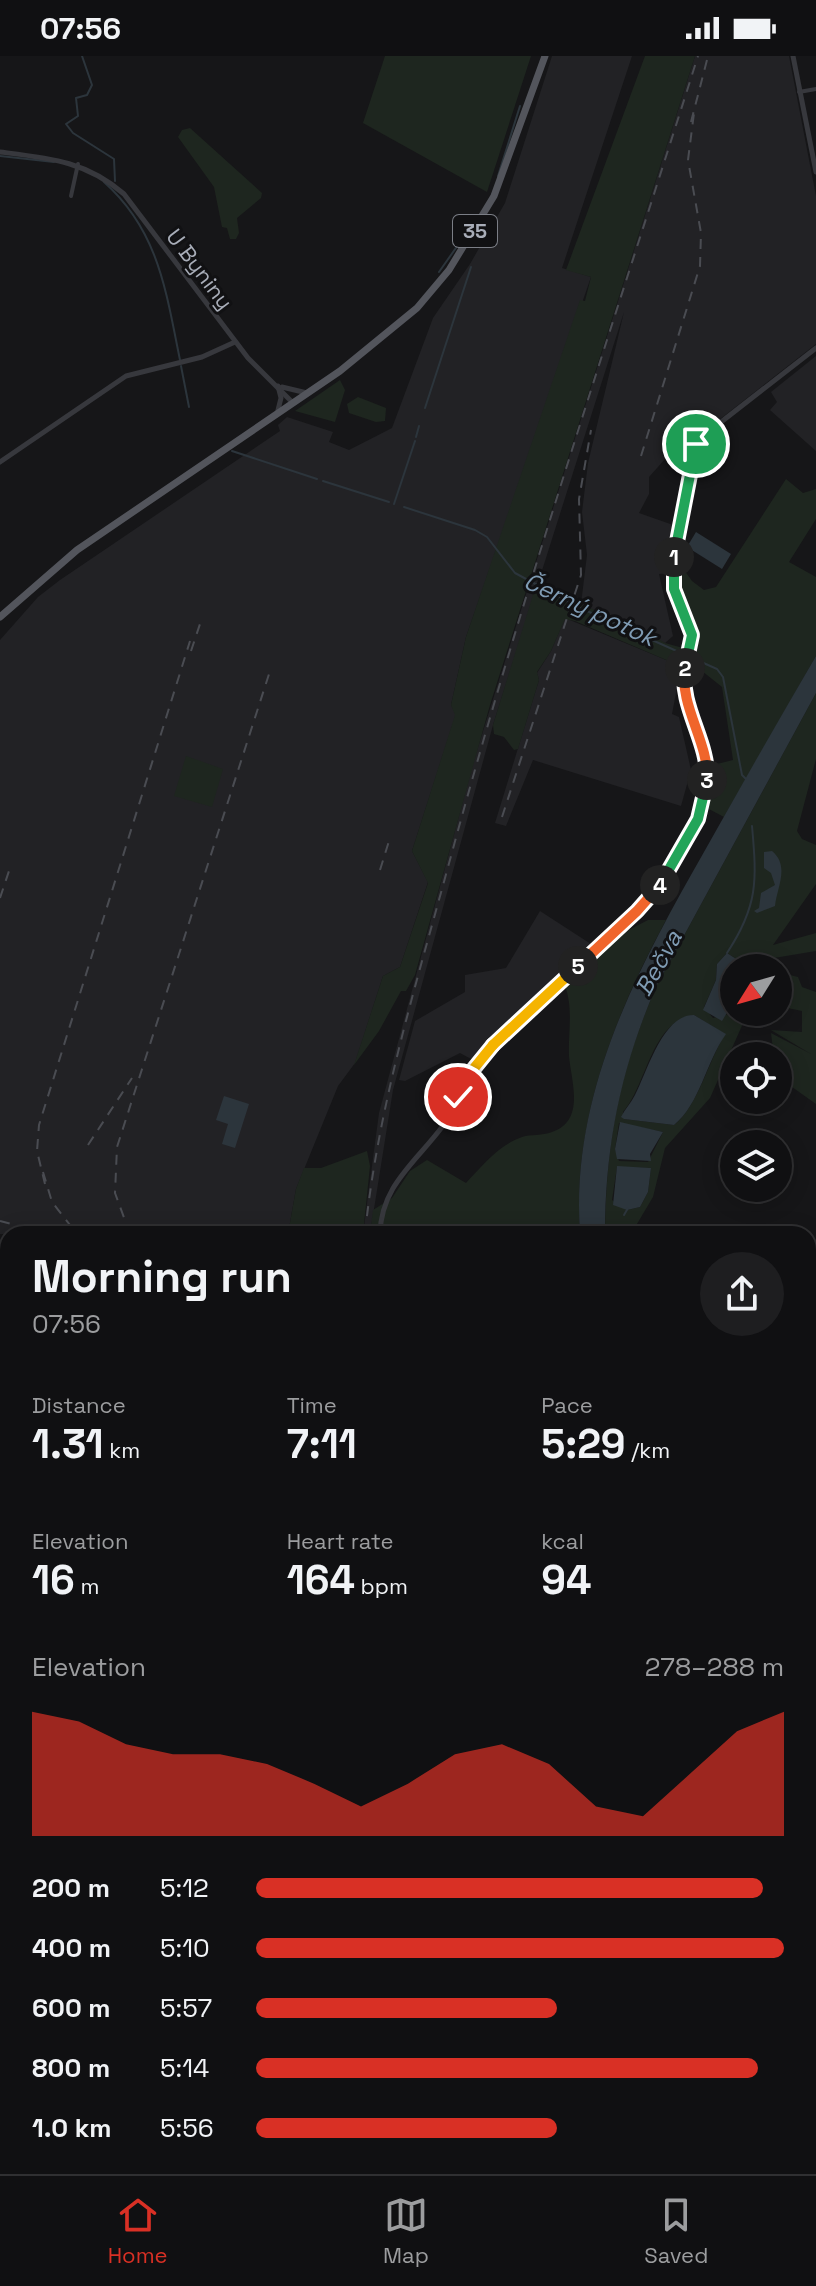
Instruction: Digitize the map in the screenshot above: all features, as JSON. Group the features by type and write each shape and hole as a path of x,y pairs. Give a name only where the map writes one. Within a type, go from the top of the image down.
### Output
{"main road":[{"name":"35","path":"0,617 77,550 386,337 427,297 481,221 509,157 543,56"}],"street":[{"path":"793,56 816,168"},
{"path":"799,92 816,89"},
{"path":"0,152 77,167 71,196"},
{"name":"U Byniny","path":"77,167 107,179 139,215 235,342 293,403"},
{"path":"0,462 126,376 214,354 235,342"},
{"path":"380,1226 389,1194 410,1162 444,1124 483,1056 649,900 696,823 704,798 707,763 684,688 691,627 676,595 672,575 694,448 705,432 816,348"},
{"path":"273,416 281,404 278,385 308,393"}],"shaded area":[{"path":"385,56 531,56 487,192 363,123"},
{"path":"552,56 632,56 562,268 591,277 466,637 451,705 456,714 412,851 428,882 400,967 383,976 355,1063 338,1086 296,1189 289,1226 0,1226 0,640 38,597 280,431 278,425 287,417 333,432 329,442 349,450 392,428 433,318 470,264 505,203"},
{"path":"645,56 695,56 490,705 415,975 406,991 401,991 379,1031 354,1065 383,976 400,967 428,883 412,851 455,715 451,705 466,637 580,300 585,301 591,277 566,270"},
{"path":"695,56 789,56 816,196 816,344 692,441 674,449 649,477 649,494 639,513 676,526 668,573 659,574 673,636 665,643 581,604 587,555 582,512 588,463 624,312 493,725 393,1090 371,1226 364,1226 379,1113 474,760"},
{"path":"190,128 262,193 261,198 237,218 239,233 236,239 230,239 227,228 222,227 214,187 178,137 182,130"},
{"path":"816,356 816,451 770,410 777,402 771,392"},
{"path":"340,380 345,390 335,422 295,411"},
{"path":"358,397 386,408 385,421 376,422 349,413 347,404"},
{"path":"786,479 803,493 816,489 816,519 789,562 816,577 816,656 724,817 707,808 713,765 733,760 722,687 697,667 671,662 575,621 565,619 551,651 537,672 539,680 518,749 514,750 504,737 494,734 493,725 536,585 651,634 665,643 683,648 689,641 677,581 677,560 692,581 704,590 716,587"},
{"path":"565,618 671,662 679,677 672,714 679,717 691,770 681,806 533,760 506,826 495,823 539,680 537,673 551,651"},
{"path":"816,693 816,759 797,831 802,839 816,845 816,884 773,945 816,933 816,951 792,955 720,954 716,980 704,1007 713,1018 720,1016 720,1026 742,1026 735,1042 721,1042 725,1034 694,1015 680,1020 659,1041 623,1112 624,1119 674,1125 690,1107 720,1043 720,1075 710,1098 665,1148 653,1197 636,1226 605,1226 612,1138 633,1049 656,987","holes":["619,1123 663,1132 648,1162 619,1161 615,1149","617,1167 651,1168 648,1192 640,1207 627,1210 612,1200"]},
{"path":"186,756 223,769 212,807 174,796"},
{"path":"540,911 594,946 473,1060 460,1053 405,1081 399,1080 415,1021 465,992 465,975 506,968"},
{"path":"648,920 666,920 630,994 600,1071 583,1151 580,1226 371,1226 373,1210 392,1198 410,1171 427,1160 466,1183 506,1145 522,1137 548,1133 563,1126 569,1119 574,1099 569,1056 570,1010 564,983 623,933"},
{"path":"792,976 798,977 802,987 816,992 816,1104 792,1087 792,1044 811,1054 771,1030 802,1032 802,1011 792,1009"},
{"path":"771,1033 788,1042 772,1042"},
{"path":"367,1151 370,1166 364,1226 289,1226 296,1189 304,1168 321,1168"}],"water":[{"path":"696,532 731,554 722,569 687,547"},
{"name":"Bečva","path":"816,656 816,693 656,987 644,1017 617,1108 608,1170 605,1226 580,1226 580,1182 586,1131 597,1082 613,1034 655,942"},
{"path":"772,851 781,870 775,906 757,913 754,911 759,908 761,893 775,885 771,873 764,868 764,852"},
{"path":"720,961 720,1020 703,1010 716,980"},
{"path":"694,1015 726,1034 697,1094 674,1125 624,1119 621,1117 635,1095 657,1046 673,1024 683,1017"},
{"path":"224,1096 249,1104 235,1148 222,1144 228,1124 216,1120"},
{"path":"620,1122 663,1132 650,1154 651,1161 617,1159 615,1149"},
{"path":"617,1166 651,1168 648,1192 640,1207 627,1210 613,1205"}],"waterway":[{"path":"82,56 92,85 87,95 76,98 78,116 66,124 73,133 114,159 115,181"},
{"path":"498,176 520,106"},
{"name":"Černý potok","path":"0,156 54,162"},
{"name":"Černý potok","path":"104,182 122,201 149,242 164,287 180,360"},
{"path":"439,272 458,245"},
{"path":"425,408 471,267"},
{"name":"Černý potok","path":"181,366 189,407"},
{"path":"416,437 419,426"},
{"path":"394,504 415,441"},
{"name":"Černý potok","path":"232,451 317,479"},
{"name":"Černý potok","path":"323,481 389,502"},
{"name":"Černý potok","path":"404,507 475,530 487,537 515,573 578,607 717,669 723,677 742,775 746,779"},
{"path":"727,953 745,921 753,892 755,862 752,826"},
{"path":"624,1215 628,1208"},
{"path":"487,1226 496,1226"}],"railway":[{"path":"366,1226 379,1138 400,1044 479,755 539,555 698,56"},
{"path":"691,122 708,56"},
{"path":"641,456 700,266 701,233 688,160 694,113"},
{"path":"502,817 581,575 579,499 591,430"},
{"path":"191,651 202,618"},
{"path":"45,1184 37,1151 39,1125 190,641"},
{"path":"127,1226 115,1193 117,1147 270,671"},
{"path":"380,870 389,841"},
{"path":"0,898 9,871"},
{"path":"88,1145 132,1078"},
{"path":"43,1172 52,1202 71,1226"},
{"path":"0,1221 19,1226"}],"route":[{"path":"458,1097 471,1072 492,1046 652,896 700,815 707,779 707,758 684,688 692,635 676,595 672,575 696,444"}]}
